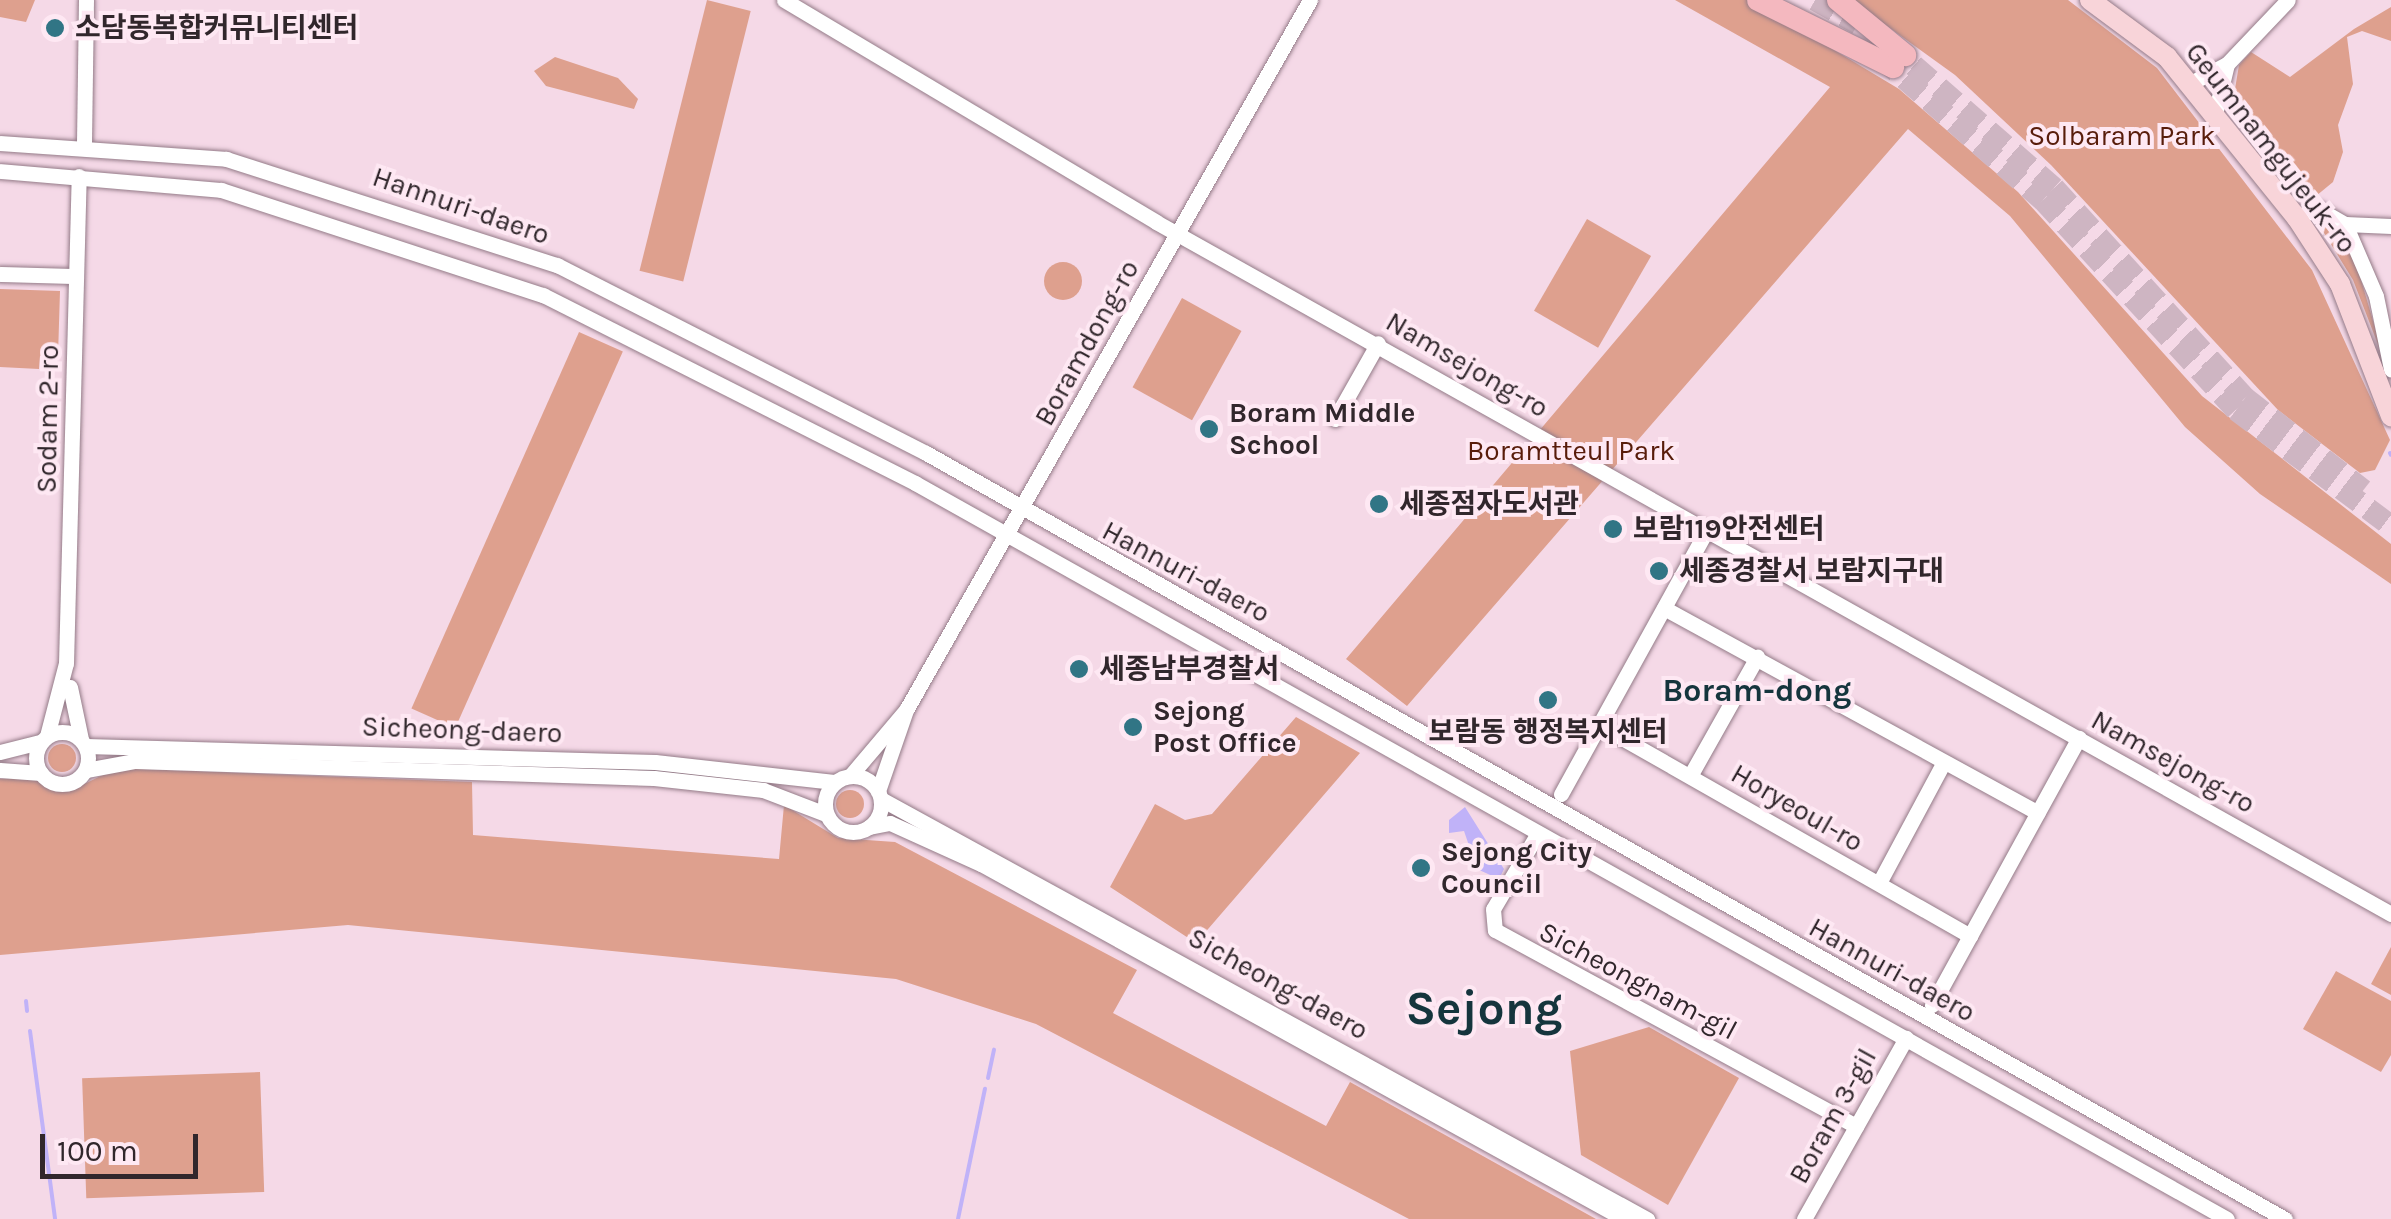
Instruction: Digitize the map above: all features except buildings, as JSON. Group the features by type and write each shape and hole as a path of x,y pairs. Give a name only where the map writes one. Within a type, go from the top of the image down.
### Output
{"highway":[{"path":"1758,0 1899,61 1838,0"}],"main road":[{"name":"Geumnamgujeuk-ro","path":"2090,0 2190,84 2297,218 2340,284 2390,407"}],"street":[{"path":"84,142 86,0"},
{"name":"Namsejong-ro","path":"784,0 1180,232 2391,914"},
{"name":"Boramdong-ro","path":"906,710 1310,0"},
{"path":"2190,84 2228,64 2288,0"},
{"path":"2215,114 2228,64"},
{"name":"Hannuri-daero","path":"0,143 84,142 226,159 557,265 1022,510 1578,818 2284,1219"},
{"name":"Hannuri-daero","path":"0,171 222,190 544,295 1007,537 2227,1219"},
{"name":"Sodam 2-ro","path":"66,663 79,176"},
{"path":"2297,218 2317,208 2344,224 2391,226"},
{"path":"2344,224 2376,296 2391,369"},
{"path":"0,274 74,276"},
{"path":"1335,419 1378,343"},
{"path":"1561,794 1706,531"},
{"path":"1664,608 2038,813"},
{"path":"1690,776 1757,657"},
{"path":"0,770 41,772 44,739 66,663"},
{"path":"66,663 86,770"},
{"path":"826,814 842,779 906,710"},
{"path":"869,827 906,710"},
{"name":"Horyeoul-ro","path":"1600,725 1970,936"},
{"path":"1932,1005 2078,738"},
{"path":"0,752 44,739"},
{"name":"Sicheong-daero","path":"44,739 622,760 842,779 879,795 1646,1219"},
{"name":"Sicheong-daero","path":"41,772 60,784 86,770 136,761 654,778 763,790 826,814 844,831 890,823 981,864 1624,1219"},
{"path":"1879,883 1944,762"},
{"path":"1532,794 1561,794"},
{"path":"1561,794 1578,818"},
{"name":"Sicheongnam-gil","path":"1538,832 1493,910 1496,930 1856,1126"},
{"path":"1886,996 1932,1005 1959,1036"},
{"name":"Boram 3-gil","path":"1804,1219 1906,1038"}],"green space":[{"path":"0,0 35,0 26,22 0,17"},
{"path":"707,0 751,11 683,282 640,271"},
{"name":"Boramtteul Park","path":"1675,0 1751,0 1899,89 2018,192 2202,396 2391,544 2391,584 2260,494 2185,427 2010,216 1908,129 1407,706 1346,659 1830,87"},
{"name":"Solbaram Park","path":"1851,0 2068,0 2157,68 2312,270 2390,440 2375,470 2360,473 2278,410 2051,165 1955,75"},
{"path":"2391,7 2391,41 2362,31 2347,37 2353,84 2338,125 2343,152 2333,182 2316,196 2243,127 2232,107 2239,65 2251,52 2290,77 2354,29"},
{"path":"555,57 618,78 638,99 634,109 546,86 534,71"},
{"path":"1587,219 1651,256 1598,348 1534,311"},
{"path":"2316,220 2331,223 2354,256 2386,365 2353,280"},
{"path":"1063,262 1076,268 1082,281 1076,294 1063,300 1050,294 1044,281 1050,268"},
{"path":"0,289 60,291 58,356 40,356 39,369 0,367"},
{"path":"1182,298 1241,331 1192,420 1133,387"},
{"path":"579,332 623,352 455,728 411,708"},
{"path":"1296,717 1360,753 1196,943 1110,887 1155,804 1185,820 1212,814"},
{"path":"62,744 72,748 76,758 72,768 62,772 52,768 48,758 52,748"},
{"path":"117,768 472,782 473,835 779,859 784,805 838,838 895,842 1137,970 1113,1013 1326,1126 1350,1082 1596,1219 1409,1219 1036,1024 896,979 348,925 0,955 0,779 28,776 70,791"},
{"path":"850,790 860,794 864,804 860,814 850,818 840,814 836,804 840,794"},
{"path":"2391,947 2391,995 2371,984"},
{"path":"2336,971 2391,1001 2391,1055 2381,1072 2303,1029"},
{"path":"1649,1027 1739,1078 1668,1205 1581,1155 1570,1051"},
{"path":"260,1072 264,1192 86,1198 82,1078"}],"shaded area":[{"path":"1465,807 1504,869 1499,879 1477,869 1464,831 1449,833 1449,820"}],"waterway":[{"path":"26,1001 27,1011"},
{"path":"30,1031 55,1219"},
{"path":"988,1078 994,1050"},
{"path":"958,1219 985,1089"}],"tunnel":[{"path":"1815,0 1858,24"},
{"path":"1889,44 2054,188 2245,398 2363,490"},
{"path":"1880,57 2043,200 2236,410 2391,526"}],"place":[{"name":"소담동복합커뮤니티센터","path":"55,28"},
{"name":"Boram Middle School","path":"1209,429"},
{"name":"세종점자도서관","path":"1379,504"},
{"name":"보람119안전센터","path":"1613,529"},
{"name":"세종경찰서 보람지구대","path":"1659,571"},
{"name":"세종남부경찰서","path":"1079,669"},
{"name":"보람동 행정복지센터","path":"1548,700"},
{"name":"Sejong Post Office","path":"1133,727"},
{"name":"Sejong City Council","path":"1421,868"}],"district":[{"name":"Boram-dong","path":"1757,691"},
{"name":"Sejong","path":"1484,1009"}]}
